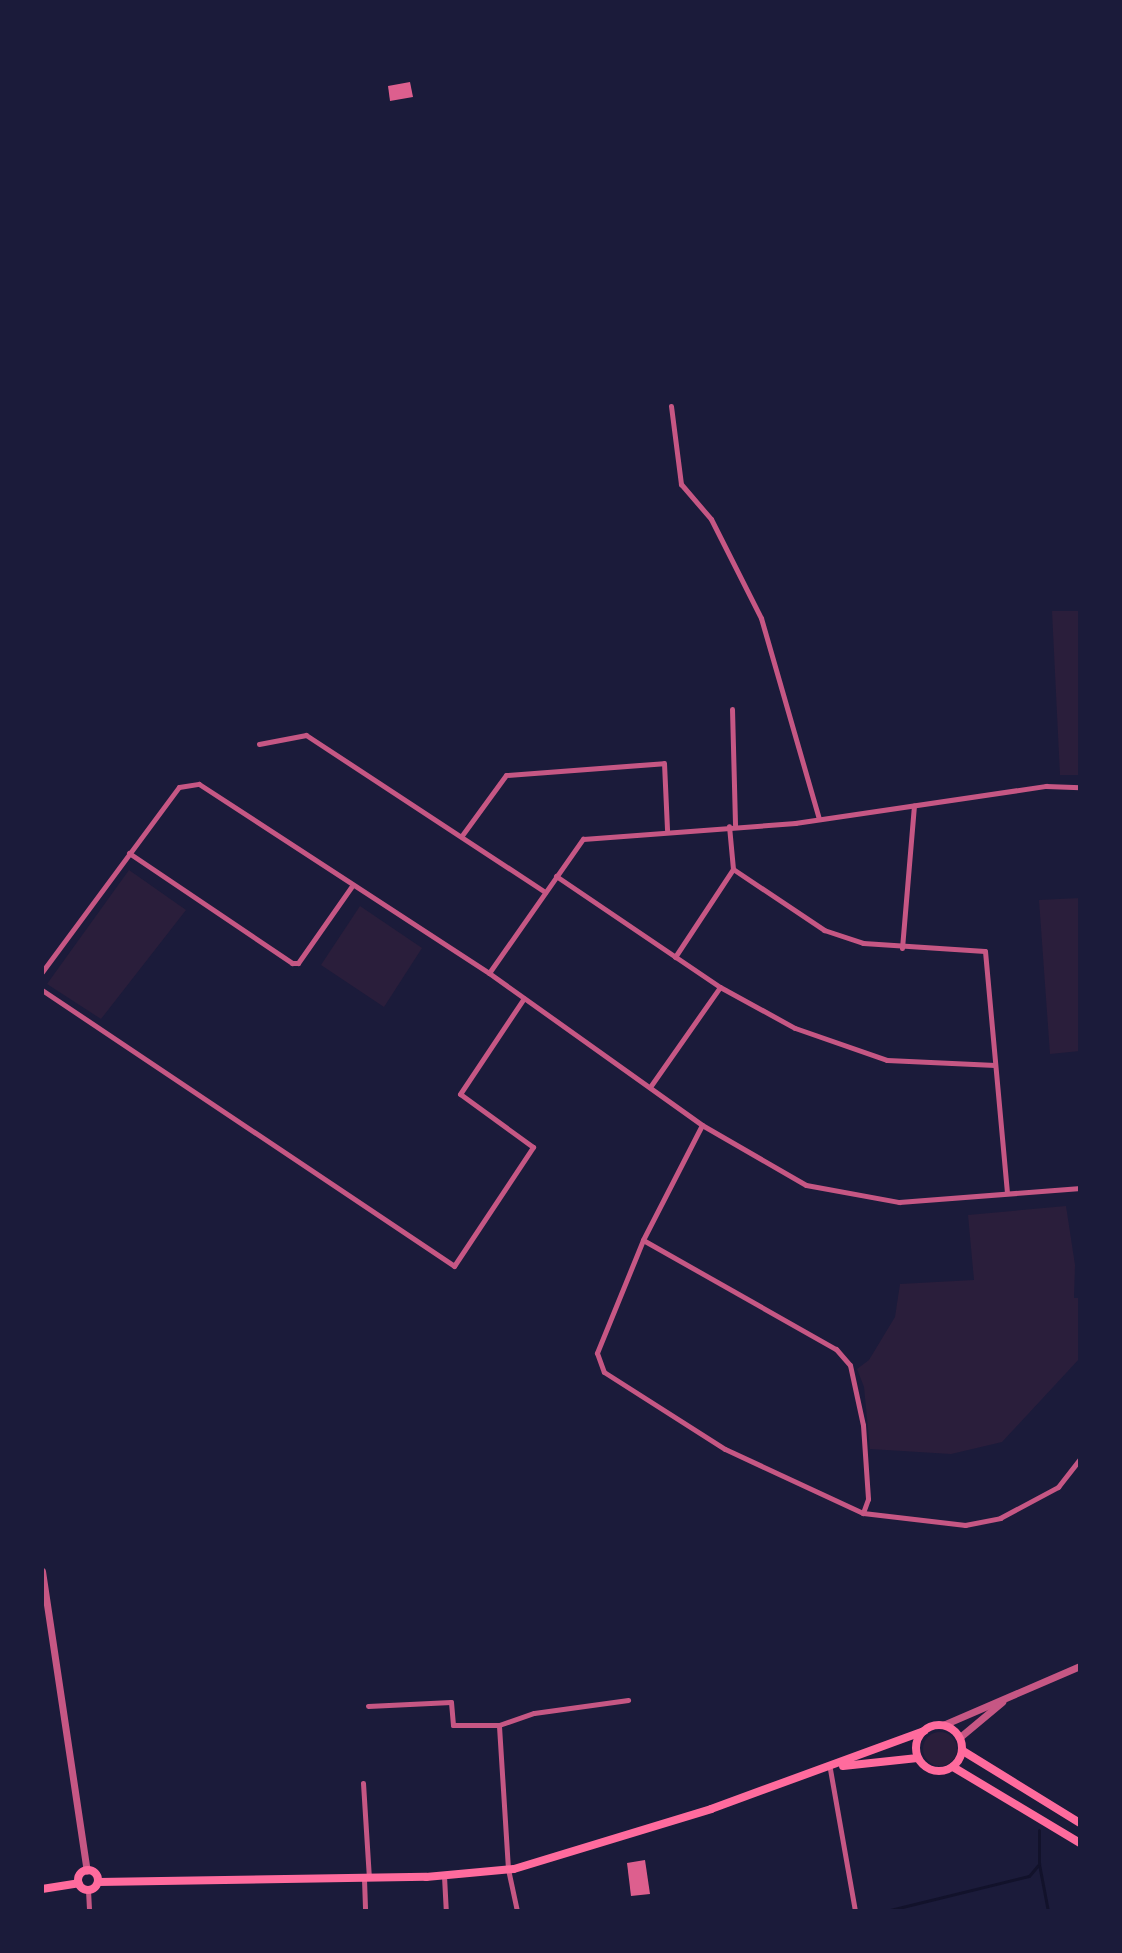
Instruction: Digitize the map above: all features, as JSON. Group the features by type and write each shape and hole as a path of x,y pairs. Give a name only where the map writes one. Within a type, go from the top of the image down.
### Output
{"main road":[{"path":"42,1889 79,1883 88,1890 98,1882 366,1879 444,1876 508,1869 830,1769 943,1725 960,1737 963,1751 953,1767"},
{"path":"918,1758 917,1743 924,1731"},
{"path":"963,1751 1080,1823"},
{"path":"830,1769 918,1758 934,1771 953,1767 1080,1843"},
{"path":"79,1883 87,1871 98,1882"}],"street":[{"path":"671,406 681,484 711,519 761,618 819,819"},
{"path":"675,957 733,869 732,709"},
{"path":"259,744 306,735 463,834 545,892"},
{"path":"463,834 506,775 664,763 667,830"},
{"path":"42,972 179,787 189,783 489,973 702,1125 765,1165 843,1195 899,1202 1080,1188"},
{"path":"489,973 583,839 819,819 1046,786 1080,787"},
{"path":"902,948 914,806"},
{"path":"129,853 292,963 298,963 352,886"},
{"path":"733,869 824,930 902,948 985,951 1007,1193"},
{"path":"556,876 720,987 795,1028 866,1055 995,1065"},
{"path":"650,1087 720,987"},
{"path":"42,990 454,1266 533,1147 460,1094 524,998"},
{"path":"702,1125 643,1240 597,1353 601,1369 725,1449 863,1513 965,1525 1000,1518 1058,1487 1080,1459"},
{"path":"643,1240 836,1349 850,1365 863,1425 868,1499 863,1513"},
{"path":"42,1571 87,1871"},
{"path":"943,1725 1080,1666"},
{"path":"960,1737 1007,1698"},
{"path":"368,1706 451,1702 453,1725 499,1725 534,1713 628,1700"},
{"path":"499,1725 508,1869 517,1911"},
{"path":"830,1769 855,1911"},
{"path":"363,1783 365,1911"},
{"path":"444,1876 446,1911"},
{"path":"88,1890 89,1911"}],"shaded area":[{"path":"1052,611 1080,611 1080,775 1060,775"},
{"path":"129,870 186,910 101,1019 47,984"},
{"path":"1080,898 1080,1051 1050,1054 1039,900"},
{"path":"360,906 422,948 384,1007 321,965"},
{"path":"1066,1206 1075,1265 1074,1298 1080,1298 1080,1358 1002,1442 951,1454 870,1449 864,1387 857,1369 869,1360 895,1317 900,1284 974,1280 968,1215"},
{"path":"940,1732 952,1737 957,1749 952,1761 940,1766 928,1761 923,1749 928,1737"}],"building":[{"path":"410,82 413,97 390,101 388,86"},
{"path":"645,1860 650,1894 631,1896 627,1863"}],"waterway":[{"path":"886,1911 1029,1876 1039,1864 1039,1830"},
{"path":"1039,1864 1048,1911"},
{"path":"726,1911 747,1911"}]}
